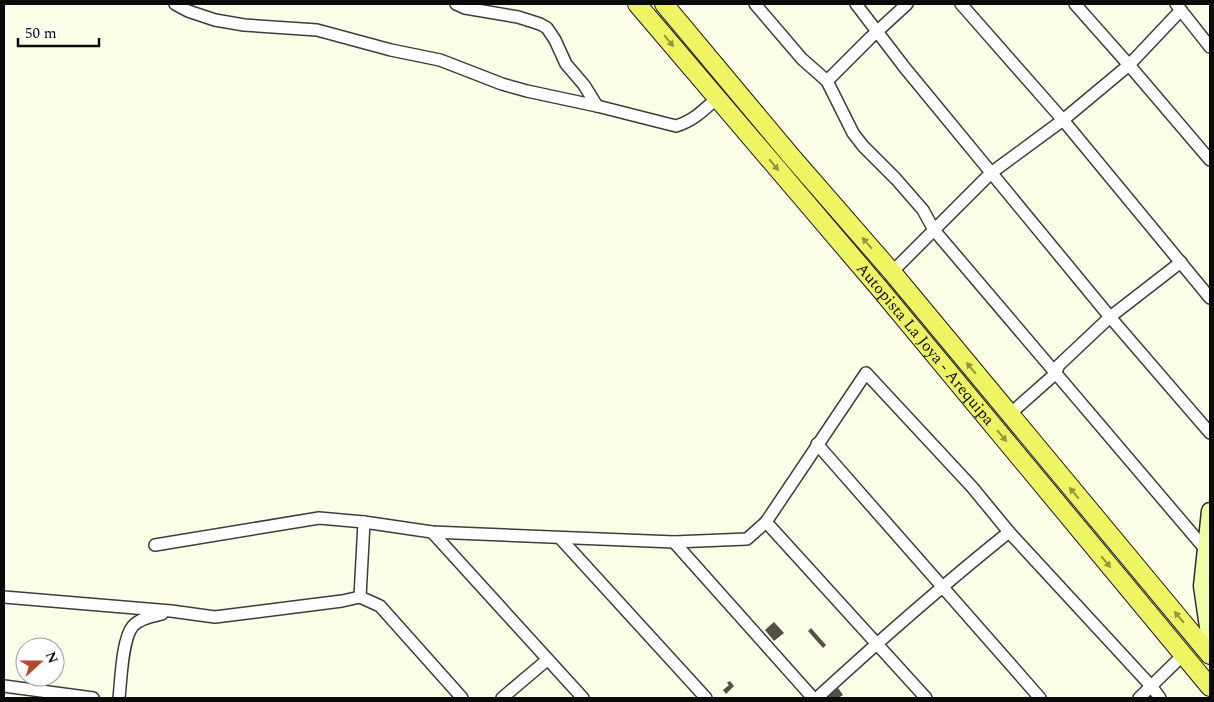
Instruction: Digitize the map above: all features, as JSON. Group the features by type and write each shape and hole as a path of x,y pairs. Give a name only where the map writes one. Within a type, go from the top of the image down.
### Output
{"main road":[{"name":"Autopista La Joya - Arequipa","path":"637,4 879,288 1210,687"},
{"name":"Autopista La Joya - Arequipa","path":"664,4 791,156 892,272 1210,655"}],"street":[{"path":"175,4 188,11 215,20 244,25 317,30 391,50 440,60 502,84 527,91 676,126 698,115 717,98"},
{"path":"456,4 465,8 518,17 547,28 566,64 584,85 597,106"},
{"path":"755,4 802,59 827,81 853,133 863,146 912,197 923,210 934,230 1206,550"},
{"path":"856,4 906,68 1110,317 1210,433"},
{"path":"827,81 906,4"},
{"path":"961,4 1062,120 1210,298"},
{"path":"1075,4 1129,64 1210,160"},
{"path":"892,272 992,173 1062,120 1129,64 1178,7 1210,47"},
{"path":"1010,414 1055,374 1058,365 1110,317 1181,262"},
{"path":"155,545 319,518 364,522 432,532 674,542 747,539 766,522 866,372 972,487 1009,532 1160,698"},
{"path":"817,444 1040,698"},
{"path":"1210,511 1206,550 1210,642"},
{"path":"360,597 364,522"},
{"path":"766,522 926,698"},
{"path":"432,532 583,698"},
{"path":"817,698 876,643 1009,532"},
{"path":"560,538 706,698"},
{"path":"674,542 813,698"},
{"path":"4,597 171,611 215,617 342,601 360,597 380,606 462,698"},
{"path":"119,698 124,650 132,626 147,617 171,611"},
{"path":"1139,698 1183,655"},
{"path":"502,698 547,660"},
{"path":"4,686 93,698"}],"building":[{"path":"774,622 784,633 774,641 765,630"},
{"path":"811,628 826,645 823,648 808,631"},
{"path":"730,681 734,686 726,694 723,690 729,685 727,683"},
{"path":"838,688 843,695 838,698 825,698"}]}
